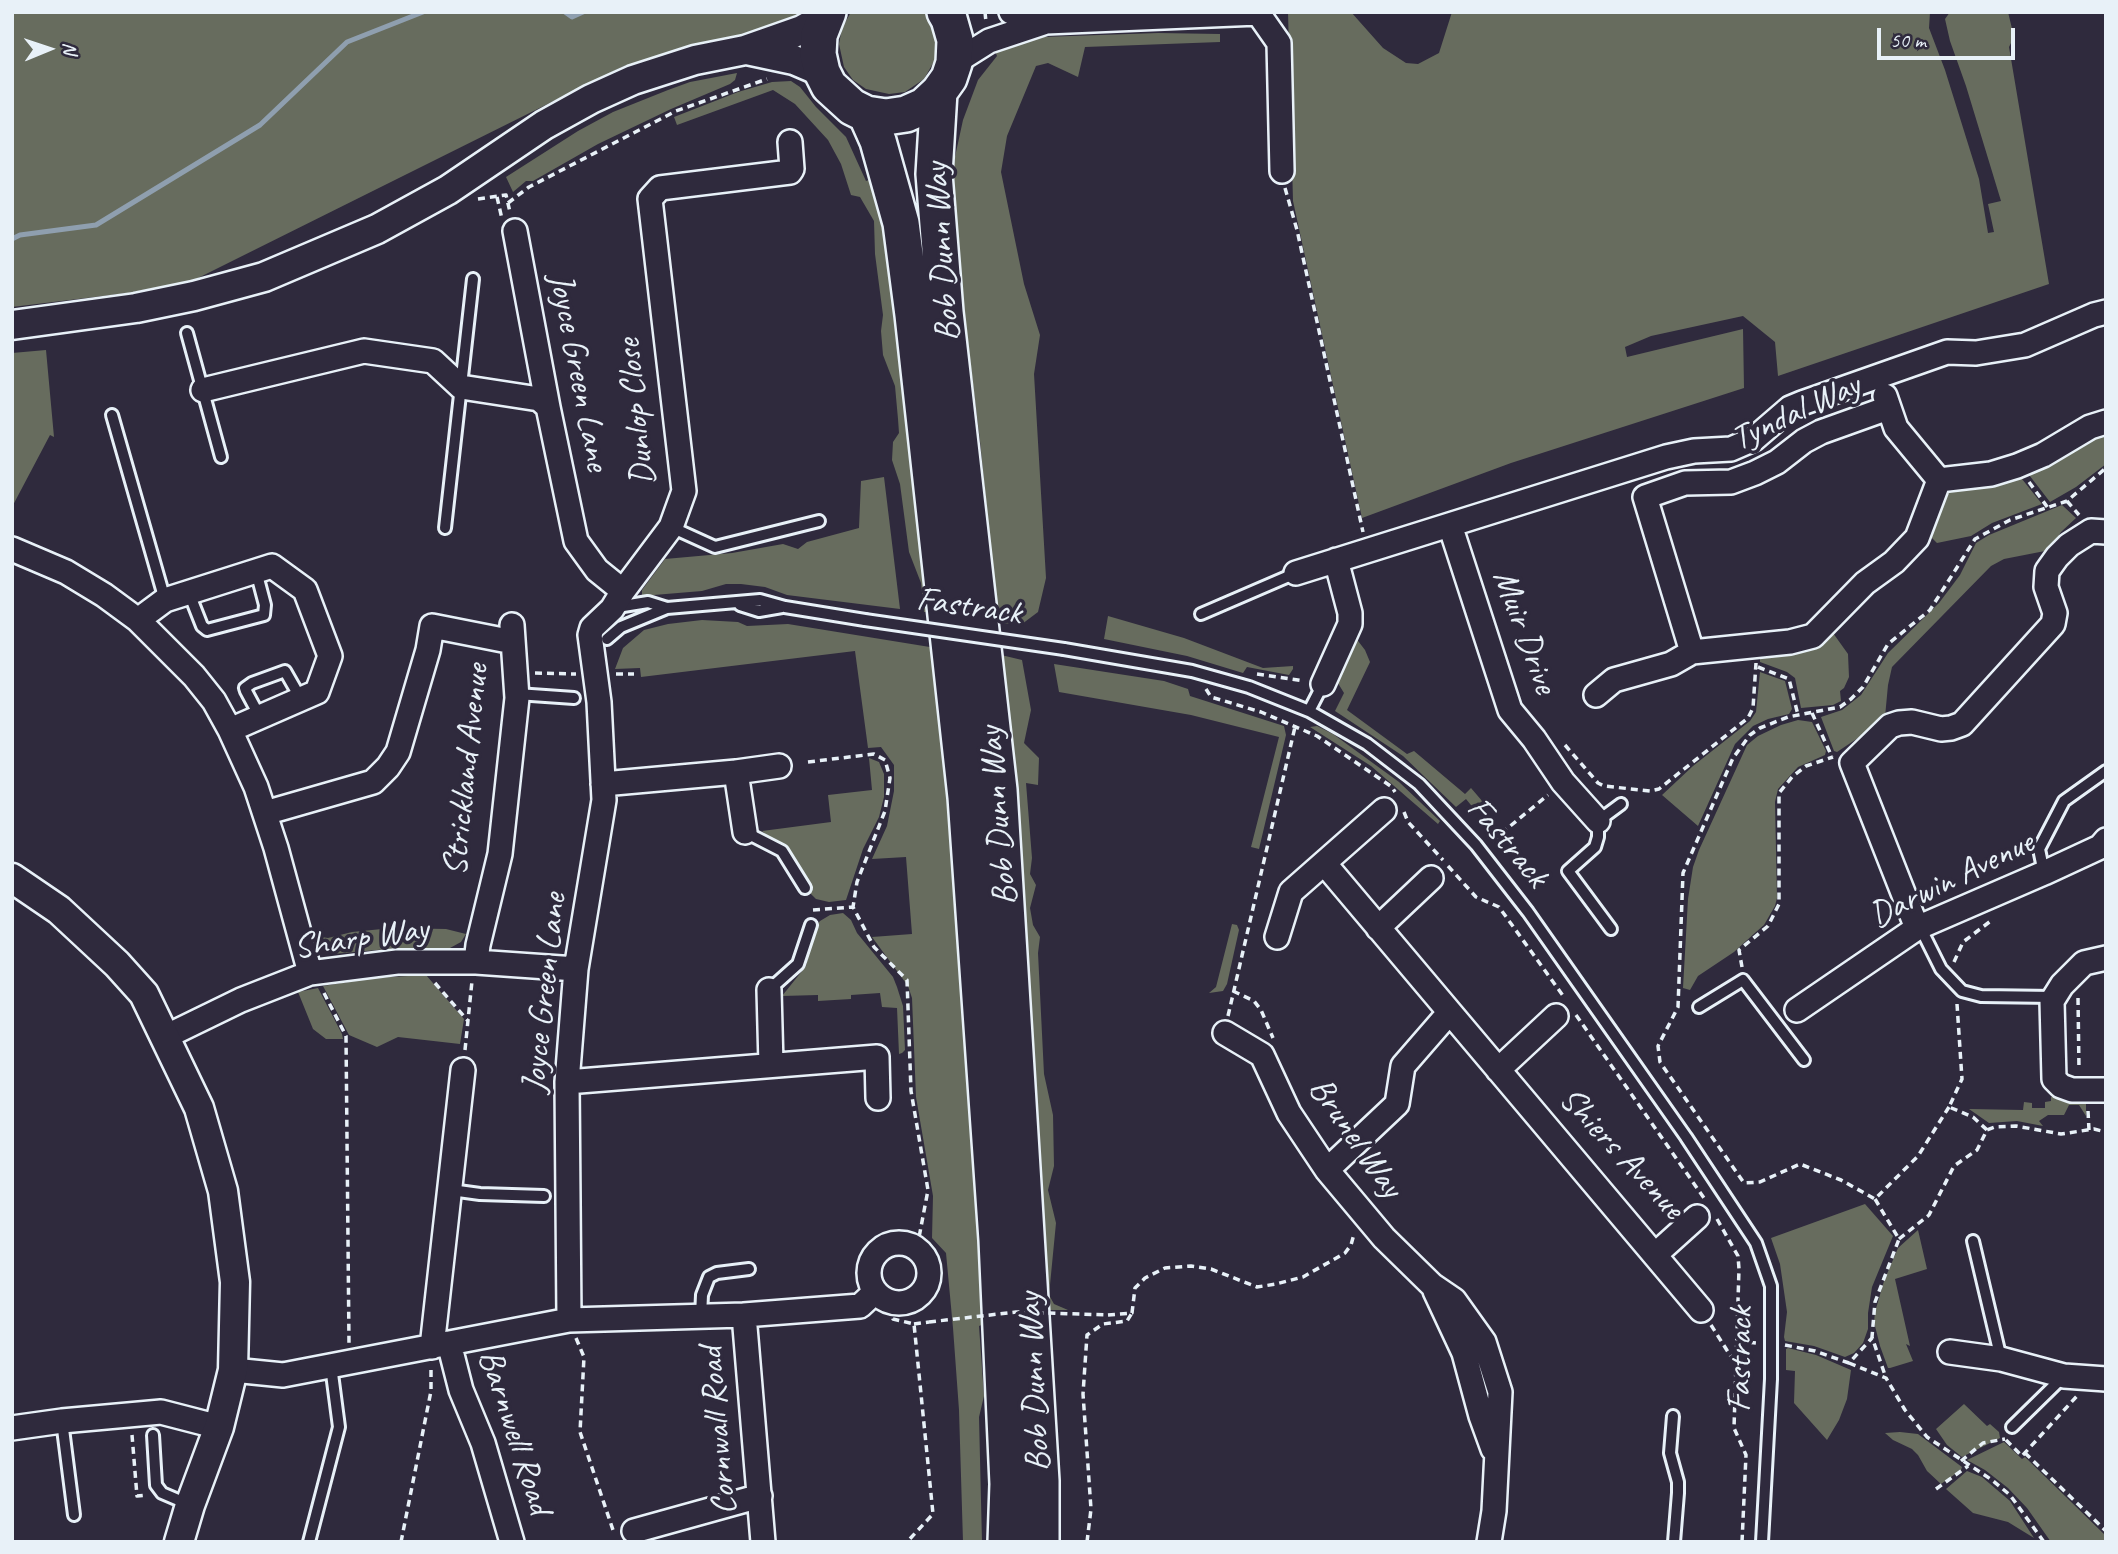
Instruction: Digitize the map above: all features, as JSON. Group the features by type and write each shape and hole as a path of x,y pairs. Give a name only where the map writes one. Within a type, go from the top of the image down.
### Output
{"main road":[{"name":"Bob Dunn Way","path":"945,12 955,40 947,77 934,174 945,312 999,790 1040,1454 1041,1542"},
{"path":"826,15 818,45 822,72 839,98 852,107 866,114 886,117 906,114 925,106 947,77"},
{"name":"Bob Dunn Way","path":"866,114 878,141 901,223 966,797 997,1240 1008,1484 1006,1542"}],"street":[{"path":"1011,12 1046,22"},
{"path":"947,77 989,41 1046,22 1258,13 1279,43 1282,171"},
{"path":"12,325 136,308 264,277 377,229 448,190 544,125 623,84 695,60 745,50 802,30 826,15"},
{"path":"745,50 793,60 822,72"},
{"name":"Dunlop Close","path":"617,600 671,527 684,491 650,198 660,188 790,172 790,142"},
{"name":"Joyce Green Lane","path":"515,230 576,541 617,600 596,675"},
{"path":"1296,573 1666,457 1694,451 1731,449 1754,439 1790,408 1947,352 1976,353 2025,345 2106,312"},
{"path":"203,390 364,351 433,361 461,387 539,399 548,407"},
{"path":"1878,376 1888,408 1902,436 1939,480"},
{"name":"Tyndal Way","path":"1692,652 1645,497 1685,483 1731,481 1755,473 1777,462 1804,441 1821,432 1888,408"},
{"path":"1939,480 1991,474 2017,466 2043,455 2090,427 2106,422"},
{"path":"1595,695 1614,680 1671,664 1692,652 1756,656 1813,636 1865,583 1894,562 1917,538 1939,480"},
{"name":"Muir Drive","path":"1450,525 1510,710 1534,739 1563,782 1598,821"},
{"path":"1918,928 1842,760 1890,726 1899,723 1912,722 1941,729 1962,724 2053,624 2053,601 2046,587 2047,571 2057,557 2069,545 2091,531 2106,532"},
{"path":"12,550 66,572 138,620 194,676 214,701 256,787 310,973"},
{"path":"1323,684 1350,624 1350,613 1336,561"},
{"path":"138,620 165,600 272,566 305,590 330,656 317,692 230,730"},
{"name":"Joyce Green Lane","path":"569,1320 567,1082 576,969 602,818 603,784 596,675 590,635 592,628 617,600"},
{"name":"Strickland Avenue","path":"265,813 373,782 388,767 398,752 428,650 432,626 513,633 516,683 500,854 476,962"},
{"path":"603,784 779,766"},
{"path":"736,772 745,832"},
{"path":"1277,937 1290,892 1395,806"},
{"name":"Darwin Avenue","path":"1788,1017 1918,928 2100,847 2106,840"},
{"name":"Shiers Avenue","path":"1324,863 1656,1254 1707,1212"},
{"path":"12,878 59,909 117,964 144,994 199,1108 223,1191 235,1282 233,1370 219,1427 179,1542"},
{"path":"1378,928 1431,878"},
{"path":"2106,958 2084,963 2052,1001 2054,1079 2061,1086 2079,1090 2106,1090"},
{"name":"Sharp Way","path":"165,1037 241,1000 310,973 397,962 476,962 576,969"},
{"path":"769,990 771,1065"},
{"path":"1498,1070 1565,1009"},
{"path":"1327,1170 1397,1104 1403,1066 1449,1013"},
{"name":"Brunel Way","path":"1225,1032 1262,1055 1289,1113 1327,1170 1384,1238 1432,1285 1464,1353 1481,1416 1497,1458 1489,1542"},
{"path":"567,1082 877,1057 878,1098"},
{"path":"440,1345 450,1191 463,1070"},
{"path":"902,1243 917,1248 928,1264 928,1284 922,1293 901,1304 881,1297 870,1283 868,1272 873,1257 880,1249 891,1244 902,1243"},
{"path":"1656,1254 1702,1310"},
{"path":"233,1370 283,1375 569,1320 744,1315 860,1307 881,1297"},
{"name":"Cornwall Road","path":"744,1315 763,1542"},
{"name":"Barnwell Road","path":"440,1345 483,1443 512,1542"},
{"path":"1950,1352 2001,1359 2064,1376 2099,1379"},
{"path":"12,1428 62,1420 161,1412 219,1427"},
{"path":"625,1535 760,1496"}],"lane":[{"path":"445,528 474,279"},
{"path":"187,333 221,457"},
{"path":"113,415 165,600"},
{"path":"671,527 715,547 819,522"},
{"path":"189,593 202,626 207,630 264,615 265,605 256,571"},
{"path":"1201,614 1296,573"},
{"path":"617,600 622,605 648,602 667,608"},
{"name":"Fastrack","path":"667,608 760,600 785,607 1192,671 1249,687 1305,710 1367,744 1419,783 1476,845 1528,912 1686,1137 1756,1243 1771,1286 1762,1542"},
{"path":"607,639 621,627 667,608"},
{"path":"260,717 246,691 252,683 285,671 301,699"},
{"path":"516,683 573,698"},
{"path":"1305,710 1323,684"},
{"path":"2044,873 2039,849 2064,801 2106,771"},
{"path":"1611,929 1568,871 1595,847 1598,821 1621,804"},
{"path":"745,832 782,851 805,888"},
{"path":"769,990 798,964 811,925"},
{"path":"1918,928 1941,970 1962,991 1981,996 2054,997"},
{"path":"1699,1007 1744,980 1788,1017 1804,1060"},
{"path":"450,1191 544,1196"},
{"path":"1973,1241 2001,1359"},
{"path":"701,1316 702,1295 709,1277 717,1273 749,1269"},
{"path":"309,1542 339,1427 340,1365"},
{"path":"2012,1427 2064,1376"},
{"path":"1673,1416 1670,1453 1678,1493 1674,1542"},
{"path":"62,1420 74,1515"},
{"path":"153,1435 156,1486 162,1493 190,1505"}],"path":[{"path":"508,203 529,187 677,111 774,77"},
{"path":"1282,171 1368,551"},
{"path":"2017,466 2048,508"},
{"path":"1899,1239 1875,1199 1840,1180 1800,1164 1759,1182 1744,1183 1660,1062 1658,1046 1678,1007 1684,873 1741,744 1760,728 1788,717 1839,707 1863,687 1888,644 1930,610 1975,538 2010,520 2067,500 2106,468"},
{"path":"1756,656 1789,679 1798,715"},
{"path":"1534,739 1552,730 1583,767 1604,786 1650,791 1659,789 1748,718 1753,708 1756,656"},
{"path":"516,683 634,674"},
{"path":"1273,676 1323,684"},
{"path":"1207,690 1211,697 1261,712 1317,736 1392,787 1395,806 1408,822 1476,897 1499,907 1565,1009 1738,1256 1734,1428 1746,1455 1742,1542"},
{"path":"1225,1032 1295,726 1305,710"},
{"path":"1744,980 1739,950 1768,926 1779,904 1779,793 1792,777 1806,766 1842,760 1812,713"},
{"path":"808,762 874,754 884,760 890,778 885,811 857,882 852,907 874,947 907,980 911,1091 928,1190 917,1248"},
{"path":"1493,841 1563,782"},
{"path":"811,925 808,911 852,907"},
{"path":"418,962 468,1021"},
{"path":"463,1070 476,962"},
{"path":"2078,970 2079,1090"},
{"path":"310,973 321,986 346,1036 340,1365"},
{"path":"1875,1199 1918,1156 1949,1107"},
{"path":"2044,1542 2010,1495 1927,1437 1905,1410 1885,1378 1872,1337 1875,1302 1899,1239 1929,1215 1954,1166 1977,1150 1987,1130 2016,1126 2062,1134 2094,1129 2106,1132"},
{"path":"1087,1542 1091,1509 1083,1394 1087,1335 1104,1324 1127,1321 1132,1313 1135,1288 1145,1278 1165,1268 1191,1266 1211,1269 1257,1287 1276,1284 1303,1276 1345,1253 1354,1235"},
{"path":"881,1297 893,1319 914,1324 1016,1312 1108,1315 1132,1313"},
{"path":"1702,1310 1737,1364"},
{"path":"569,1320 584,1357 580,1432 625,1535"},
{"path":"907,1542 933,1514 914,1324"},
{"path":"1849,1363 1872,1337"},
{"path":"1737,1341 1815,1351 1885,1378"},
{"path":"401,1542 440,1345"},
{"path":"1961,1461 1983,1443 2005,1439 2022,1456 2099,1379"},
{"path":"132,1435 136,1496 162,1493"},
{"path":"2025,1452 2106,1531"},
{"path":"1936,1489 1968,1466"}],"green space":[{"path":"12,12 802,12 799,20 769,35 624,66 192,281 128,293 12,307"},
{"path":"851,12 926,12 934,26 938,42 936,58 924,79 905,92 889,94 866,89 853,80 844,67 839,44 842,28"},
{"path":"1288,12 1351,12 1383,48 1406,63 1418,64 1439,53 1452,12 1930,12 1929,28 1979,179 1988,233 1994,232 1988,204 2001,201 1945,19 1950,12 2008,12 2014,37 2009,47 2049,284 1778,376 1775,342 1743,316 1651,336 1625,347 1627,357 1743,329 1744,388 1511,463 1362,518 1293,201"},
{"path":"1220,34 1220,42 1085,47 1078,77 1048,63 1036,66 1007,136 1001,172 1024,284 1040,335 1034,374 1046,578 1038,612 1022,624 998,623 980,441 951,208 953,166 963,120 978,80 997,56 994,48 1012,41 1042,37"},
{"path":"737,73 730,84 598,144 533,181 526,181 513,192 506,177 613,112 690,82"},
{"path":"791,81 800,87 846,137 866,181 877,177 930,612 924,612 921,583 909,552 900,484 892,460 893,442 899,433 898,419 895,386 883,355 883,315 875,254 874,221 860,197 851,195 841,164 828,140 795,104 773,90 677,125 674,117 738,92 772,82"},
{"path":"46,350 54,437 50,435 12,507 12,353"},
{"path":"2103,431 2106,435 2106,464 2076,487 2050,502 2026,471"},
{"path":"2018,474 2042,504 1992,523 1971,536 1937,543 1930,536 1940,514 1943,496 1948,491"},
{"path":"884,477 900,609 787,595 765,587 741,584 726,584 702,591 642,596 642,590 665,559 732,553 783,544 798,549 807,542 859,528 861,481"},
{"path":"2062,505 2076,518 2061,532 2050,550 2004,559 1991,566 1892,667 1885,717 1837,752 1834,751 1821,717 1842,710 1861,695 1888,653 1939,603 1960,575 1976,543"},
{"path":"1108,616 1184,638 1263,668 1293,666 1293,669 1289,675 1247,667 1243,673 1187,656 1104,639"},
{"path":"702,620 738,622 747,626 788,624 936,648 971,1057 984,1324 979,1326 984,1396 979,1417 982,1542 963,1542 959,1410 946,1253 932,1238 933,1196 916,1097 912,998 908,986 872,937 912,934 906,857 872,859 887,826 894,791 894,765 881,747 868,748 855,651 641,677 640,668 615,669 623,648 644,630"},
{"path":"1833,633 1848,654 1849,677 1840,691 1841,701 1833,705 1801,708 1795,678 1787,672 1760,662 1760,657 1763,652 1811,649"},
{"path":"1355,637 1370,662 1347,710 1407,754 1414,751 1465,794 1471,788 1483,802 1475,810 1466,799 1456,807 1403,756 1335,711 1344,693 1336,680"},
{"path":"997,654 1022,660 1031,710 1024,743 1039,758 1038,785 1026,783 1032,858 1030,874 1036,885 1030,908 1033,925 1040,937 1038,953 1044,1074 1053,1115 1054,1166 1048,1190 1056,1223 1049,1295 1054,1304 1068,1310 1044,1310"},
{"path":"1054,664 1164,681 1188,689 1190,696 1284,726 1286,735 1259,849 1251,847 1279,737 1191,715 1059,692"},
{"path":"1760,672 1785,681 1792,709 1789,714 1753,726 1735,744 1698,826 1662,795 1693,766 1750,721 1756,712"},
{"path":"1798,720 1812,722 1826,751 1825,755 1798,767 1778,789 1775,802 1775,906 1764,925 1734,952 1698,976 1690,990 1683,988 1688,899 1693,867 1699,850 1747,745 1758,736"},
{"path":"1317,726 1333,734 1399,782 1440,821 1438,824 1371,766 1310,727"},
{"path":"869,758 879,762 884,774 884,797 879,817 863,849 846,900 829,902 816,899 810,893 795,860 762,831 831,822 828,795 872,790"},
{"path":"843,913 893,977 903,1006 905,1050 902,1053 899,1054 897,1008 882,1007 880,993 851,995 851,999 818,1001 818,995 782,996 806,966 814,928 830,915"},
{"path":"1232,924 1237,925 1239,930 1227,984 1223,991 1209,993 1216,987"},
{"path":"392,928 446,929 466,934 461,942 450,948 399,948 333,954 318,946 315,936 328,938 352,932"},
{"path":"426,975 464,1019 460,1044 398,1037 377,1047 349,1035 323,986 372,978"},
{"path":"318,988 343,1039 326,1039 313,1029 298,992"},
{"path":"2051,1097 2086,1097 2086,1116 2079,1105 2069,1105 2064,1115 2048,1115 2039,1121 2043,1126 2017,1121 1989,1123 1969,1109 2023,1110 2024,1102 2032,1103 2032,1108 2045,1108 2045,1102 2051,1101"},
{"path":"1865,1204 1893,1236 1872,1287 1868,1329 1863,1343 1854,1353 1845,1357 1814,1346 1785,1341 1787,1312 1780,1264 1771,1238"},
{"path":"1918,1230 1927,1269 1895,1279 1910,1346 1906,1344 1913,1361 1888,1368 1874,1322 1875,1312 1898,1248"},
{"path":"1788,1348 1816,1355 1851,1370 1847,1399 1827,1440 1794,1403 1795,1371 1786,1370"},
{"path":"1964,1404 1987,1426 1990,1424 1999,1432 2000,1438 1962,1457 1947,1445 1936,1429"},
{"path":"1885,1433 1918,1434 1962,1467 1961,1470 1941,1484 1927,1471 1912,1449"},
{"path":"2004,1442 2022,1459 2025,1457 2106,1536 2106,1542 2051,1542 2027,1508 2008,1488 1967,1460"},
{"path":"1967,1471 1982,1477 2010,1501 2034,1538 2008,1522 1973,1513 1946,1489"}],"waterway":[{"path":"12,239 20,235 96,225 260,125 347,42 423,12"},
{"path":"565,12 572,17 583,12"}]}
